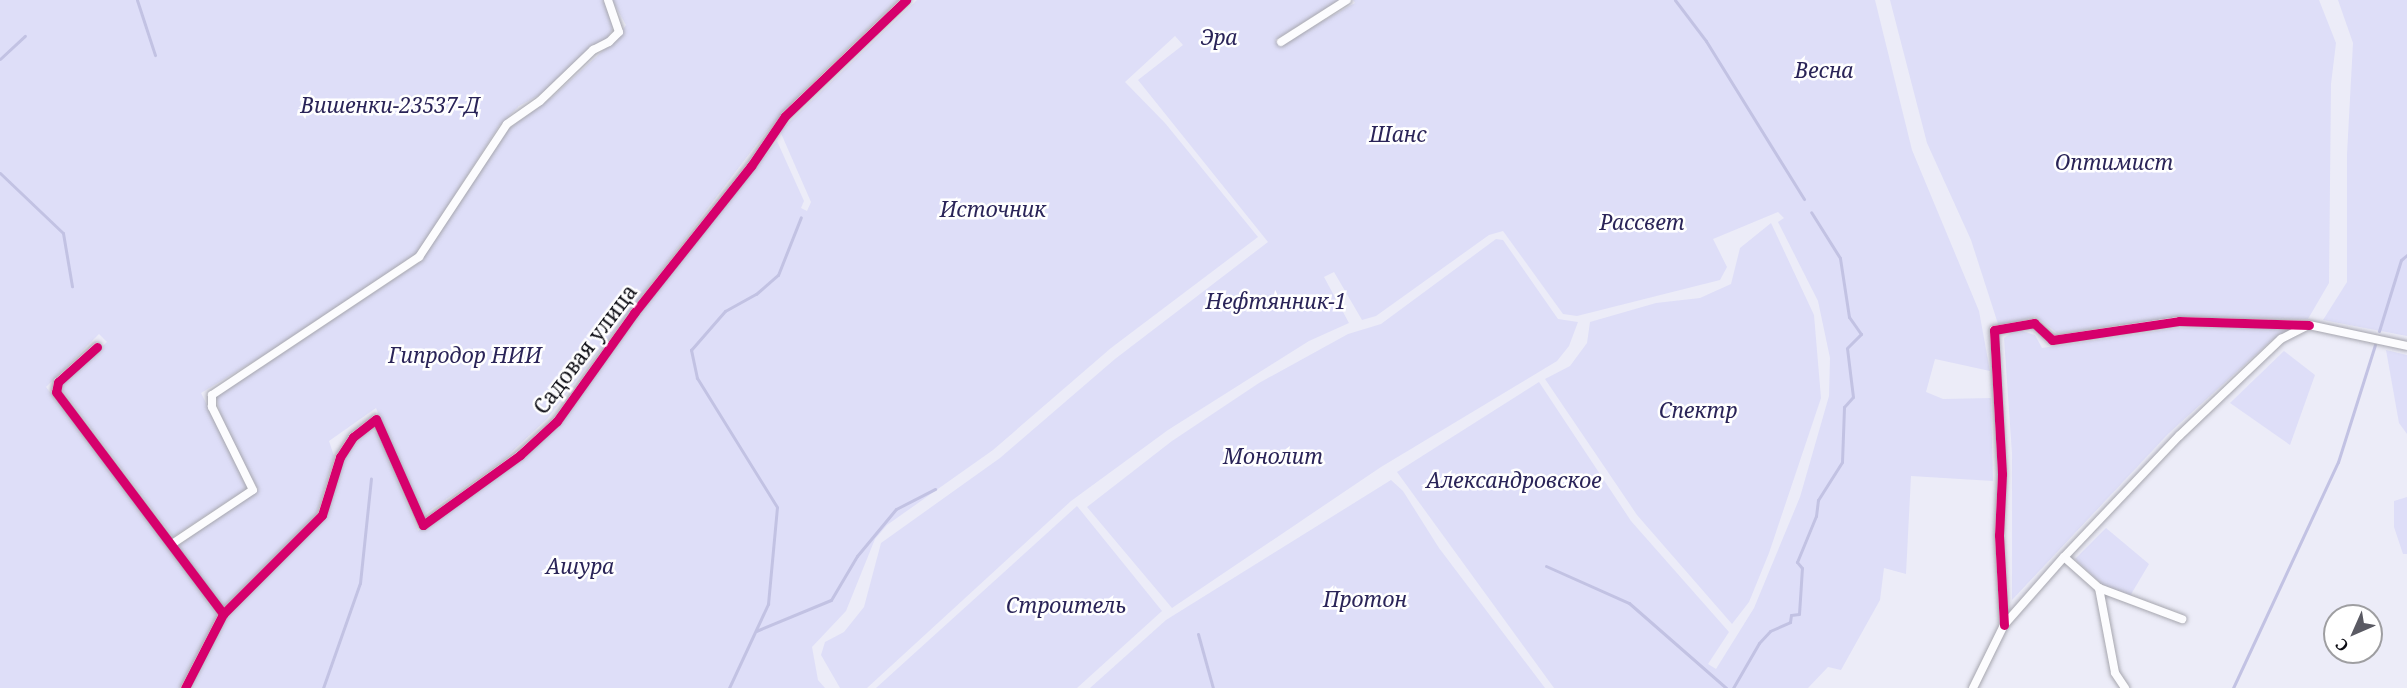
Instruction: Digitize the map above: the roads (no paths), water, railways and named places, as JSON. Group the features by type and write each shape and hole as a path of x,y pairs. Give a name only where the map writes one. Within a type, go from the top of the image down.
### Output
{"street":[{"path":"172,544 253,490 212,407 212,394 419,257 507,124 540,101 593,50 609,42 619,32 608,0"},
{"name":"Садовая улица","path":"223,614 310,530 321,515 340,457 353,437 376,419 423,525 520,455 557,421 627,321 751,166 775,131 813,88 906,0"},
{"path":"1281,42 1347,0"},
{"path":"2004,626 1999,535 2002,474 1994,330 2034,324 2052,339 2179,321 2309,325 2407,346"},
{"path":"1973,688 2004,626 2064,557 2179,436 2281,339 2309,325"},
{"path":"97,347 58,382 56,392 223,614 185,688"},
{"path":"2064,557 2099,588 2182,619"},
{"path":"2099,588 2115,673 2125,688"}],"waterway":[{"path":"137,0 155,55"},
{"path":"1675,0 1706,41 1804,199"},
{"path":"0,59 25,36"},
{"path":"0,173 63,233 72,286"},
{"path":"1733,688 1759,643 1770,631 1790,622 1791,615 1799,614 1802,568 1797,562 1816,516 1818,500 1842,462 1844,407 1853,397 1847,348 1861,334 1849,317 1840,258 1811,212"},
{"path":"729,688 768,604 777,507 697,378 691,350 725,311 756,294 778,275 801,217"},
{"path":"2379,331 2401,260 2407,255"},
{"path":"2233,688 2338,462 2375,345"},
{"path":"323,688 360,583 371,479"},
{"path":"756,631 831,600 857,556 896,509 935,489"},
{"path":"1546,566 1629,603 1726,688"},
{"path":"1198,634 1213,688"}],"park label":[{"name":"Эра","path":"1219,37"},
{"name":"Весна","path":"1824,70"},
{"name":"Вишенки-23537-Д","path":"390,105"},
{"name":"Шанс","path":"1398,134"},
{"name":"Оптимист","path":"2114,162"},
{"name":"Источник","path":"993,209"},
{"name":"Рассвет","path":"1642,222"},
{"name":"Нефтянник-1","path":"1276,301"},
{"name":"Гипродор НИИ","path":"465,355"},
{"name":"Спектр","path":"1698,410"},
{"name":"Монолит","path":"1273,456"},
{"name":"Александровское","path":"1514,480"},
{"name":"Ашура","path":"580,566"},
{"name":"Протон","path":"1365,599"},
{"name":"Строитель","path":"1066,605"}]}
